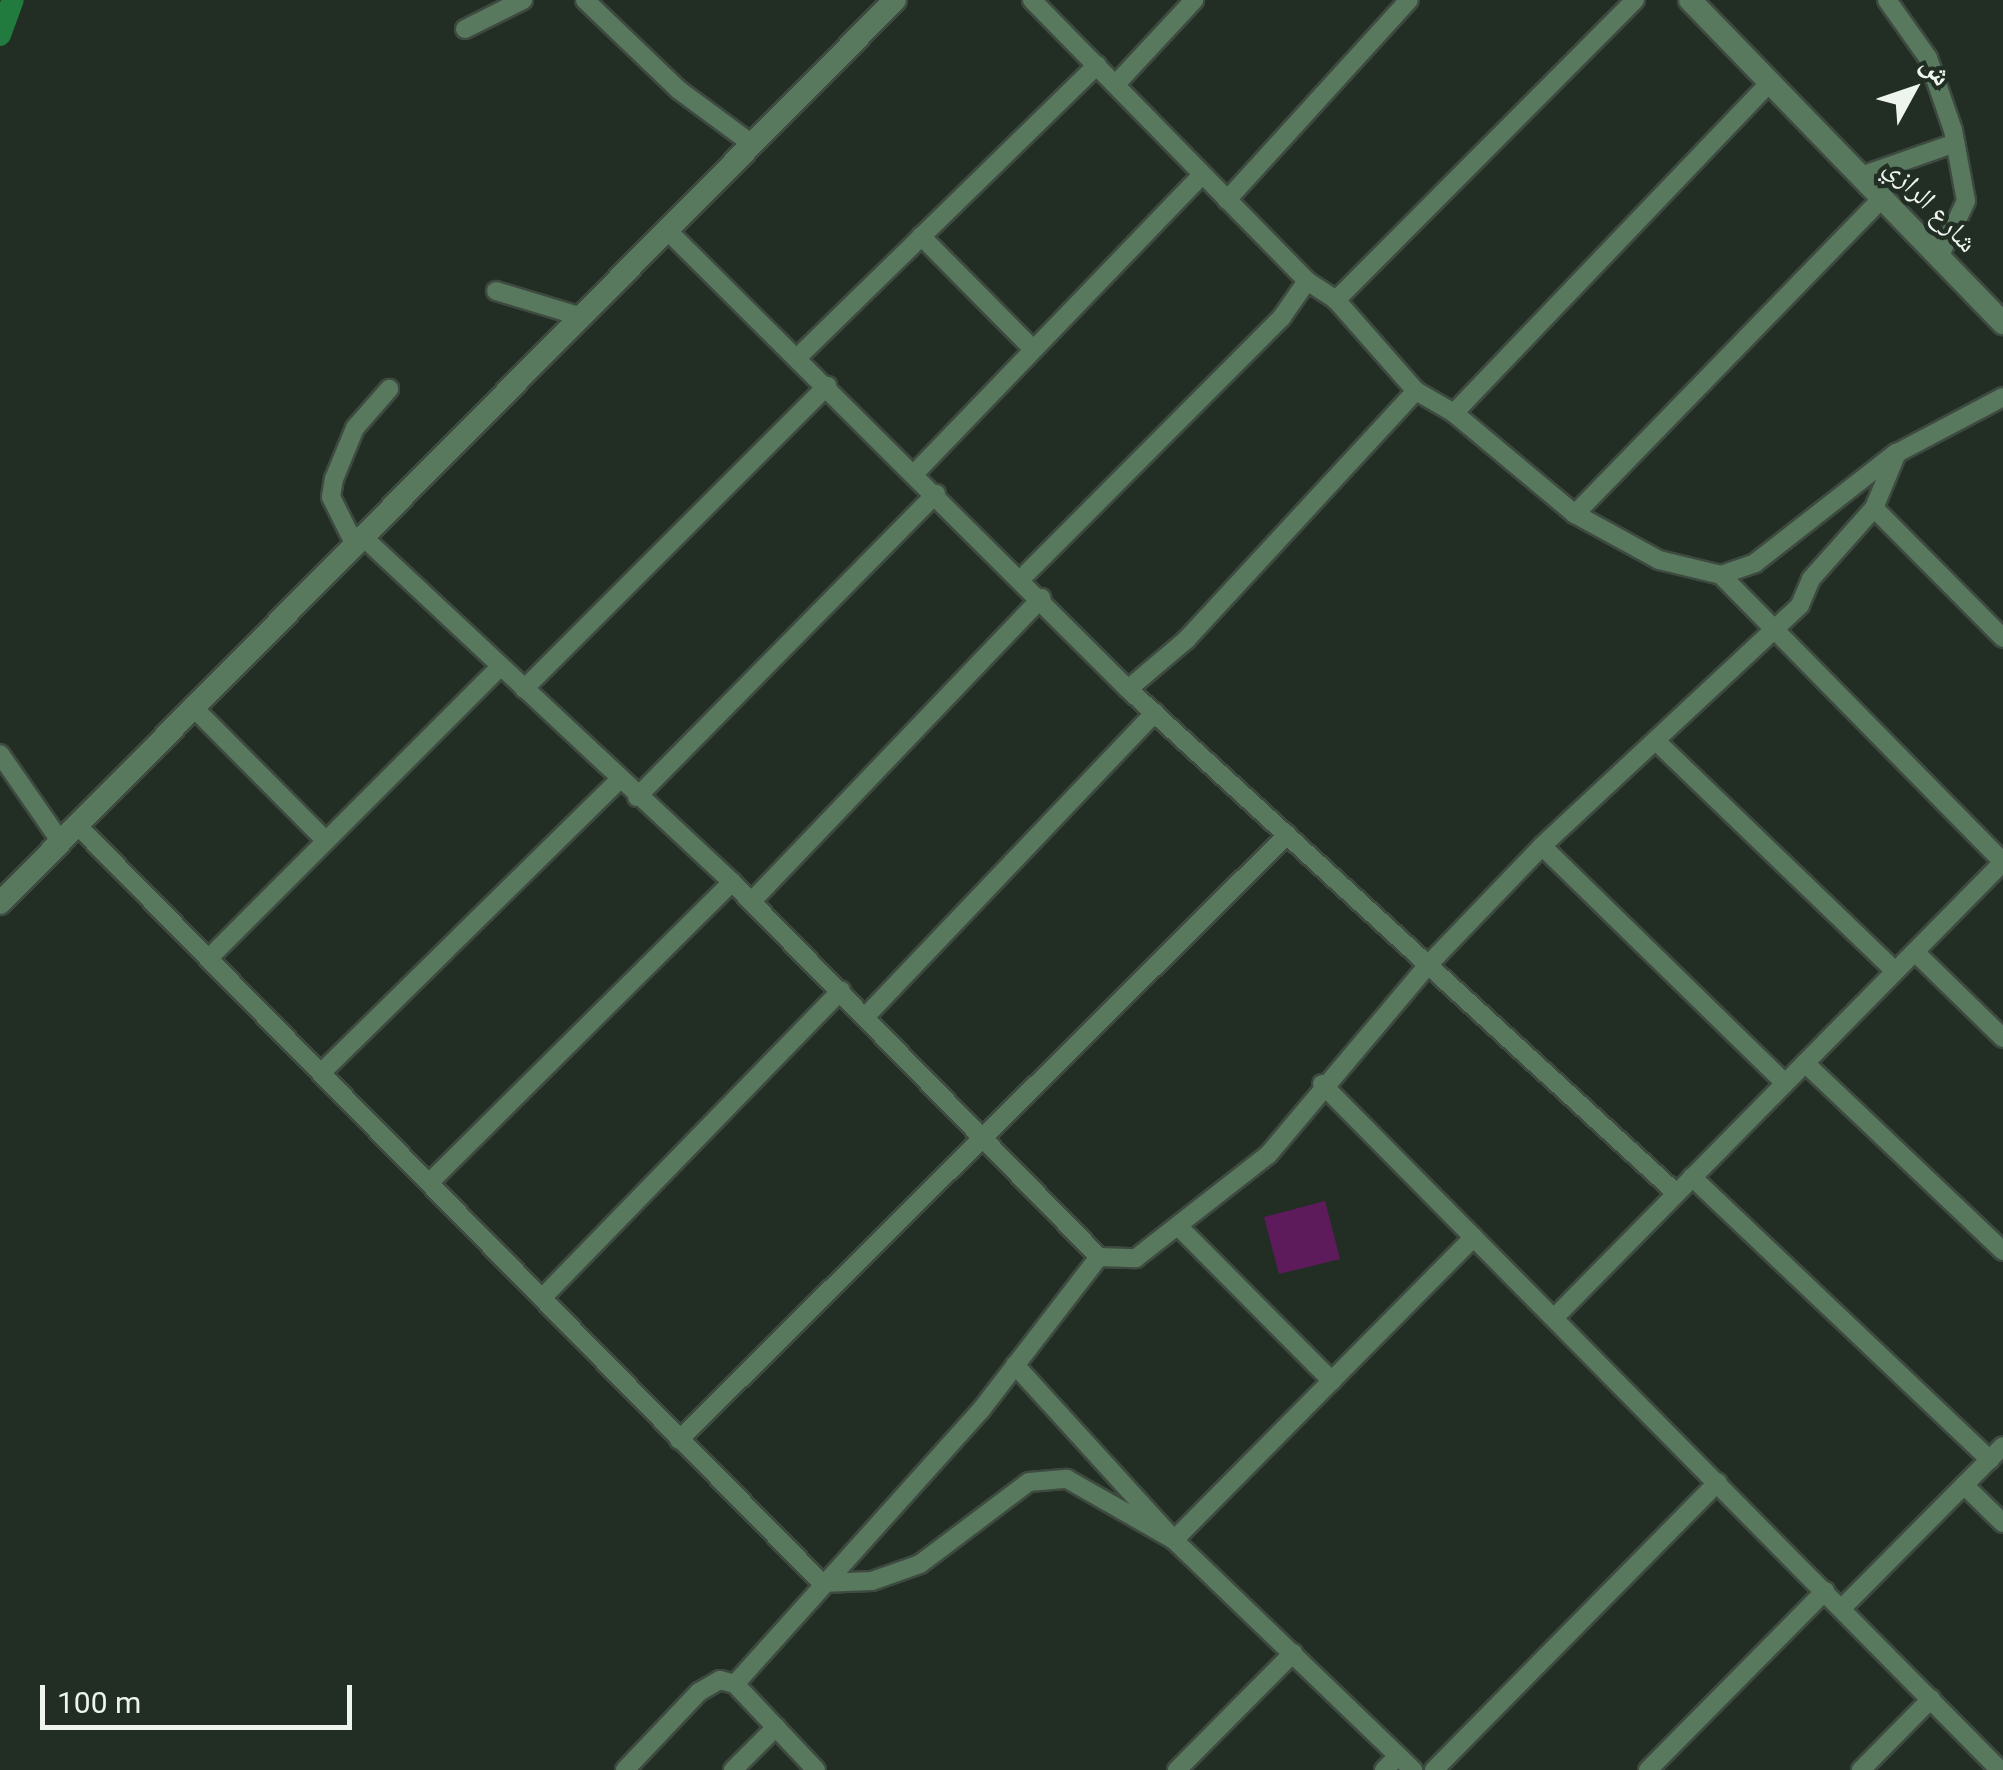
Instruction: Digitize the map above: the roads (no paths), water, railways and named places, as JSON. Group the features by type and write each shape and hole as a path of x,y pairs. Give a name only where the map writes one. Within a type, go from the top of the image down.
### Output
{"street":[{"path":"465,29 524,0"},
{"path":"584,0 679,90 752,144"},
{"path":"0,903 895,0"},
{"path":"1032,0 1307,280 1336,300 1416,391 1454,414 1575,514 1659,560 1721,575 2003,862 1555,1317"},
{"path":"1116,84 1194,0"},
{"path":"1227,200 1409,0"},
{"path":"1336,300 1635,0"},
{"name":"شارع الرازي","path":"1690,0 2003,322"},
{"path":"1887,0 1928,58 1956,144 1966,201 1939,256"},
{"path":"798,357 1098,64"},
{"path":"1454,414 1770,82"},
{"path":"1861,176 1956,144"},
{"path":"915,473 1202,175"},
{"path":"1575,514 1882,198"},
{"path":"667,230 1023,577 1128,689 1676,1193"},
{"path":"921,236 1033,349"},
{"path":"1023,577 1282,317 1307,280"},
{"path":"496,291 580,316"},
{"path":"524,689 827,386"},
{"path":"389,389 355,428 334,479 331,497 357,539 752,901 986,1134 1099,1257 1136,1258 1268,1155 1322,1084 1428,964 1542,846 1800,605 1812,579 1874,508 1896,453"},
{"path":"1128,689 1186,640 1416,391"},
{"path":"1721,575 1755,562 1896,453 2003,397"},
{"path":"637,796 936,494"},
{"path":"1874,508 2003,638"},
{"path":"752,901 1042,598"},
{"path":"212,956 499,668"},
{"path":"192,706 326,841"},
{"path":"866,1016 1155,713"},
{"path":"1656,742 1896,971"},
{"path":"0,754 70,834 212,956 822,1583 872,1581 920,1564 1029,1482 1067,1479 1174,1540"},
{"path":"322,1071 619,780"},
{"path":"679,1440 1287,835"},
{"path":"1542,846 1785,1083"},
{"path":"430,1182 732,882"},
{"path":"1915,952 2003,1038"},
{"path":"542,1298 841,990"},
{"path":"1805,1062 2003,1250"},
{"path":"1322,1084 2000,1770"},
{"path":"1692,1177 1996,1453 1842,1608"},
{"path":"1179,1226 1332,1381"},
{"path":"1174,1540 1474,1237"},
{"path":"735,1684 1015,1365 1099,1257"},
{"path":"1015,1365 1174,1540 1413,1770"},
{"path":"1434,1770 1718,1482"},
{"path":"1964,1485 2003,1523"},
{"path":"1648,1770 1825,1591"},
{"path":"1178,1770 1293,1653"},
{"path":"625,1770 699,1692 720,1680 735,1684 816,1770"},
{"path":"1861,1770 1931,1699"},
{"path":"733,1770 776,1727"},
{"path":"1384,1770 1398,1756"}],"waterway":[{"path":"0,35 13,0"}]}
